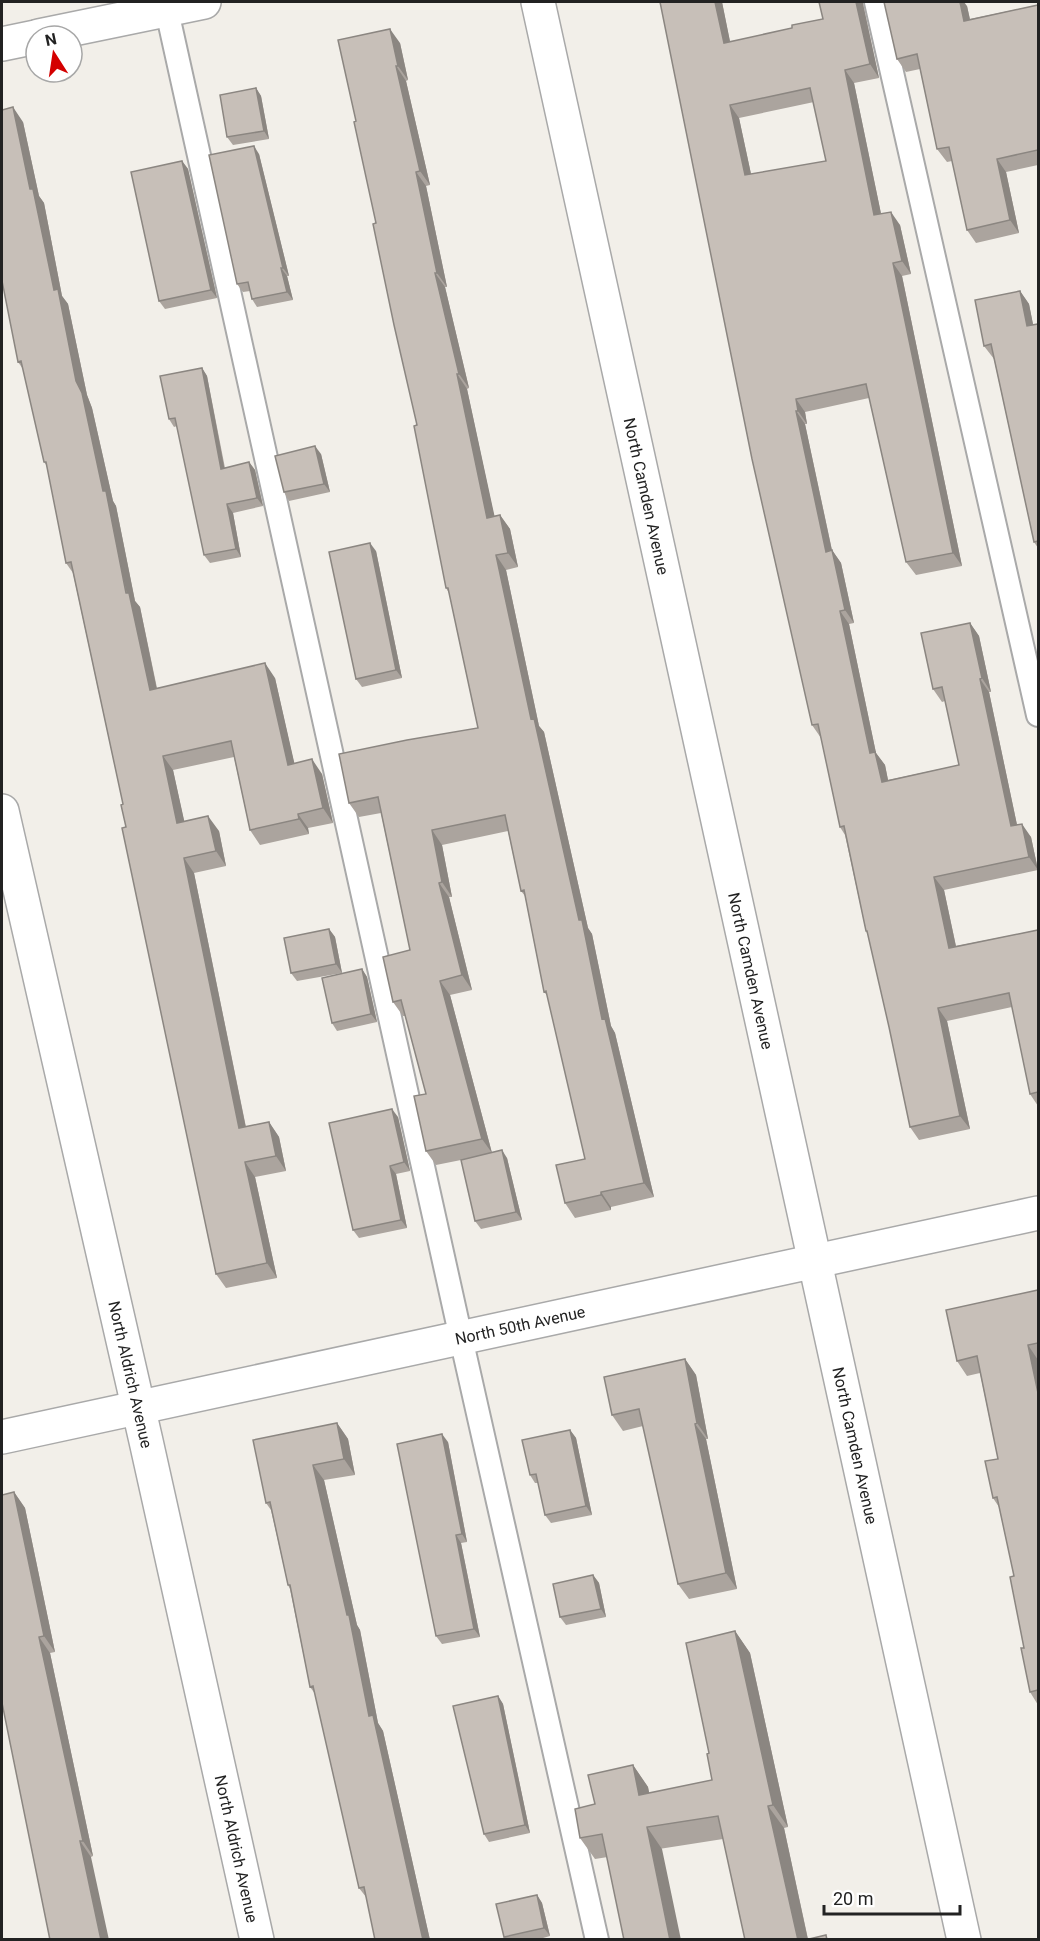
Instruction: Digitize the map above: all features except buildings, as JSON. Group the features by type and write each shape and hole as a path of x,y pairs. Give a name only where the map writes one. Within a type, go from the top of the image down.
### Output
{"street":[{"path":"84,25 166,5 204,2"},
{"name":"North Camden Avenue","path":"538,2 964,1940"},
{"path":"2,44 24,39"},
{"name":"North Aldrich Avenue","path":"2,811 257,1940"},
{"name":"North 50th Avenue","path":"2,1437 1038,1213"}],"lane":[{"path":"876,2 1038,715"},
{"path":"166,5 461,1338 597,1940"}]}
